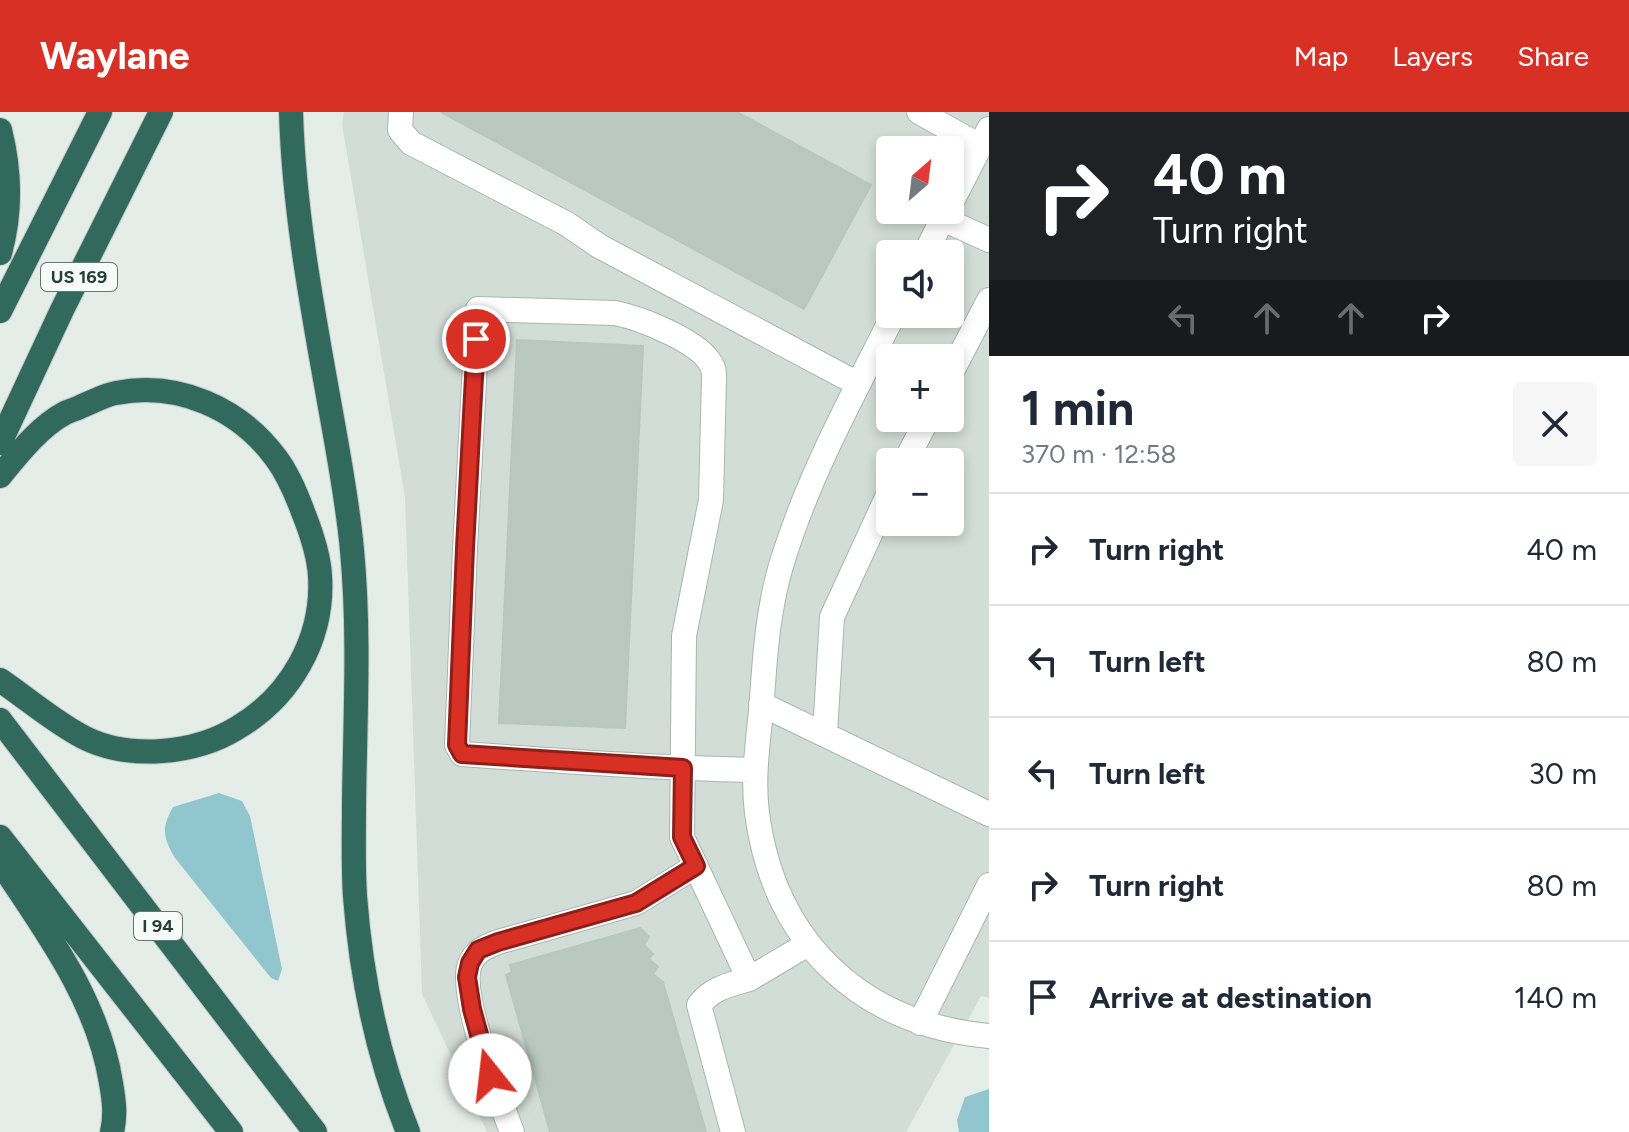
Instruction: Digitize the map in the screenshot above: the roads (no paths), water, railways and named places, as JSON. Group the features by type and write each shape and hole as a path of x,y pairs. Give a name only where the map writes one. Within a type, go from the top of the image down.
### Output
{"highway":[{"name":"US 169","path":"0,311 100,112"},
{"name":"US 169","path":"0,443 62,310 161,112"},
{"path":"291,112 298,212 352,549 357,628 354,864 358,925 364,969 386,1068 408,1132"},
{"path":"0,130 8,191 6,226 0,253"},
{"path":"0,476 36,436 65,413 113,394 146,390 185,394 238,421 278,460 308,524 320,575 313,636 299,666 266,708 222,737 163,751 145,751 89,740 0,680"},
{"name":"I 94","path":"0,720 315,1132"},
{"path":"0,837 231,1132"},
{"path":"0,862 61,954 81,993 104,1051 115,1106 112,1132"}],"street":[{"path":"401,112 400,130 411,143 567,224 599,246 858,384"},
{"path":"919,112 985,138 964,178"},
{"path":"964,223 989,240"},
{"path":"964,348 989,300"},
{"path":"749,979 682,837 683,768 684,636 711,500 713,366 705,355 690,345 657,326 628,316 478,309 457,745 462,754 683,768 755,770"},
{"path":"887,328 806,492 783,559 771,613 761,704 755,770 756,812 765,857 780,897 808,944 830,967 861,993 894,1013 920,1023 989,1036"},
{"path":"825,733 832,617 876,521"},
{"path":"761,704 989,814"},
{"path":"512,1132 490,1075 472,1009 467,977 470,963 478,950 636,903 696,866"},
{"path":"920,1023 989,885"},
{"path":"733,1132 699,1005 718,988 749,979 808,944"}],"water":[{"path":"219,793 242,801 250,816 282,969 278,981 271,978 175,858 166,838 165,827 173,807"},
{"path":"989,1089 989,1132 959,1132 957,1120 965,1097"}]}
